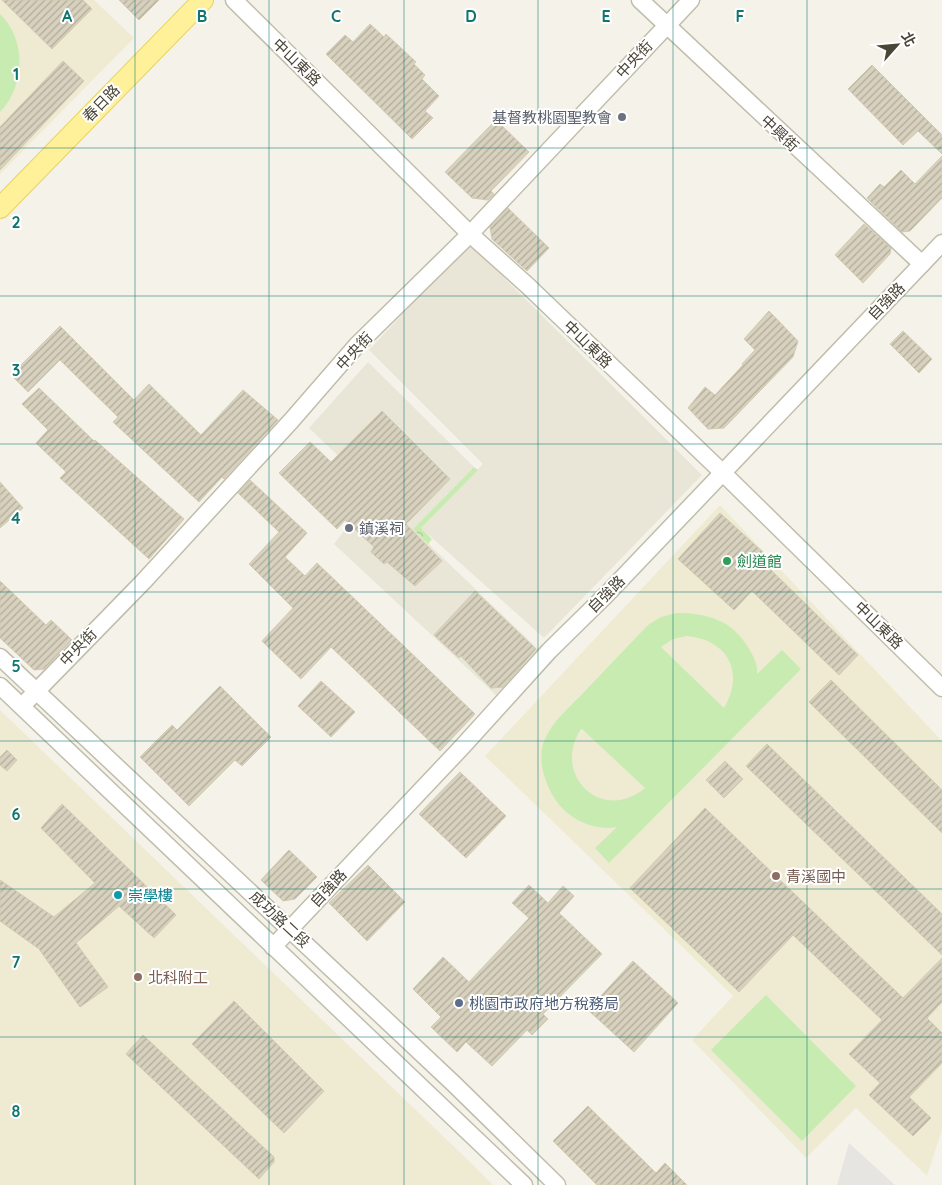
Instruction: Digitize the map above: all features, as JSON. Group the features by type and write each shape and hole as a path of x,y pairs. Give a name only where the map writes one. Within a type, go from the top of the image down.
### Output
{"main road":[{"name":"春日路","path":"0,208 203,0"}],"street":[{"name":"中山東路","path":"234,0 470,234 528,286 723,473 942,688"},
{"name":"中興街","path":"640,0 922,264"},
{"name":"中央街","path":"22,706 143,582 292,422 357,346 470,234 690,0"},
{"name":"自強路","path":"273,947 462,747 548,651 607,594 942,243"},
{"name":"成功路二段","path":"0,657 383,1016 557,1185"},
{"name":"成功路二段","path":"0,686 524,1185"},
{"path":"366,1035 383,1016"},
{"path":"438,1102 454,1084"}],"shaded area":[{"path":"0,0 94,0 134,38 0,174"},
{"path":"469,243 702,475 544,638 421,528 483,464 369,350"},
{"path":"368,362 474,467 413,529 540,651 497,696 334,544 375,491 309,428"},
{"name":"青溪國中","path":"720,505 942,741 942,1130 927,1176 856,1108 806,1158 692,1040 733,996 485,756"},
{"name":"北科附工","path":"0,710 471,1163 493,1185 0,1185"},
{"path":"849,1143 895,1185 837,1185"}],"green space":[{"path":"0,14 9,25 15,37 20,63 14,89 0,112"},
{"path":"474,467 478,470 421,528 432,539 428,544 413,529"},
{"path":"676,613 687,613 709,617 727,625 743,639 755,661 757,674 782,650 801,669 609,863 595,848 617,827 602,828 587,824 573,817 562,808 552,794 544,776 541,758 542,749 547,734 562,714 648,625 661,617","holes":["687,636 713,644 729,660 733,682 724,708 661,647 673,639","582,729 645,788 629,798 613,800 598,797 586,789 577,777 572,763 573,746"]},
{"path":"766,995 856,1086 802,1141 711,1050"}],"building":[{"path":"2,0 83,0 92,9 52,49"},
{"path":"119,0 159,0 139,20"},
{"path":"370,24 384,37 386,34 416,62 414,64 425,75 422,79 439,96 425,111 433,118 412,139 326,54 345,35 353,42"},
{"path":"63,61 84,81 0,170 0,127"},
{"path":"872,65 942,135 942,154 918,131 903,145 848,89"},
{"path":"496,120 529,152 491,191 494,194 488,200 472,198 445,172"},
{"path":"942,156 942,198 910,231 902,232 867,198 880,184 884,187 901,170 915,184"},
{"path":"508,208 549,248 527,271 492,239 490,227"},
{"path":"864,224 891,248 890,254 863,283 835,255"},
{"path":"769,311 798,341 793,357 724,428 708,429 688,408 705,387 715,395 743,365 755,350 744,339"},
{"path":"60,326 134,400 149,384 201,435 243,390 278,420 224,479 222,477 199,502 113,422 118,417 60,360 28,392 11,375"},
{"path":"903,331 932,359 919,373 890,344"},
{"path":"39,388 94,441 184,519 149,559 60,478 66,472 36,443 48,430 22,404"},
{"path":"382,411 450,479 406,524 442,561 415,586 387,562 384,564 371,552 374,547 345,520 337,529 279,473 310,442 331,462"},
{"path":"250,480 307,533 285,557 305,576 317,563 475,714 440,751 331,647 301,679 262,641 293,608 249,564 279,532 238,493"},
{"path":"0,482 23,508 0,528"},
{"path":"720,513 776,564 771,570 858,655 839,675 752,591 734,610 678,559"},
{"path":"0,581 46,625 51,620 72,640 44,669 34,670 0,638"},
{"path":"475,591 536,649 503,687 491,688 461,656 459,658 434,635"},
{"path":"831,680 942,790 942,833 809,702"},
{"path":"321,681 355,712 331,737 298,706"},
{"path":"220,686 271,737 242,766 235,760 189,806 140,757 172,725 177,730"},
{"path":"767,744 942,914 942,955 746,766"},
{"path":"7,750 17,760 7,771 0,765 0,757"},
{"path":"725,761 743,779 724,798 706,780"},
{"path":"460,772 506,816 466,858 419,814"},
{"name":"崇學樓","path":"62,804 176,915 154,938 119,906 76,943 108,987 80,1007 39,949 0,921 0,880 54,917 95,883 41,828"},
{"path":"705,808 903,998 942,958 942,1002 927,1018 942,1033 942,1063 909,1097 931,1118 913,1136 869,1095 880,1083 849,1054 882,1020 793,935 739,992 630,888"},
{"path":"289,850 317,877 295,899 283,901 261,880"},
{"path":"368,865 405,902 367,941 329,903"},
{"path":"529,885 548,903 563,886 574,896 559,913 602,954 543,1014 548,1019 532,1035 527,1030 492,1066 466,1042 457,1052 431,1027 441,1017 413,989 443,957 469,982 529,918 512,903"},
{"path":"633,961 678,1003 634,1052 588,1010"},
{"path":"234,1001 324,1091 284,1133 192,1044"},
{"path":"143,1035 274,1157 274,1162 259,1179 126,1054"},
{"path":"588,1106 656,1173 665,1163 687,1185 597,1185 553,1141"}],"place":[{"name":"基督教桃園聖教會","path":"622,117"},
{"name":"鎮溪祠","path":"349,528"},
{"name":"劍道館","path":"727,561"},
{"name":"青溪國中","path":"776,876"},
{"name":"崇學樓","path":"118,895"},
{"name":"北科附工","path":"138,977"},
{"name":"桃園市政府地方稅務局","path":"459,1003"}]}
